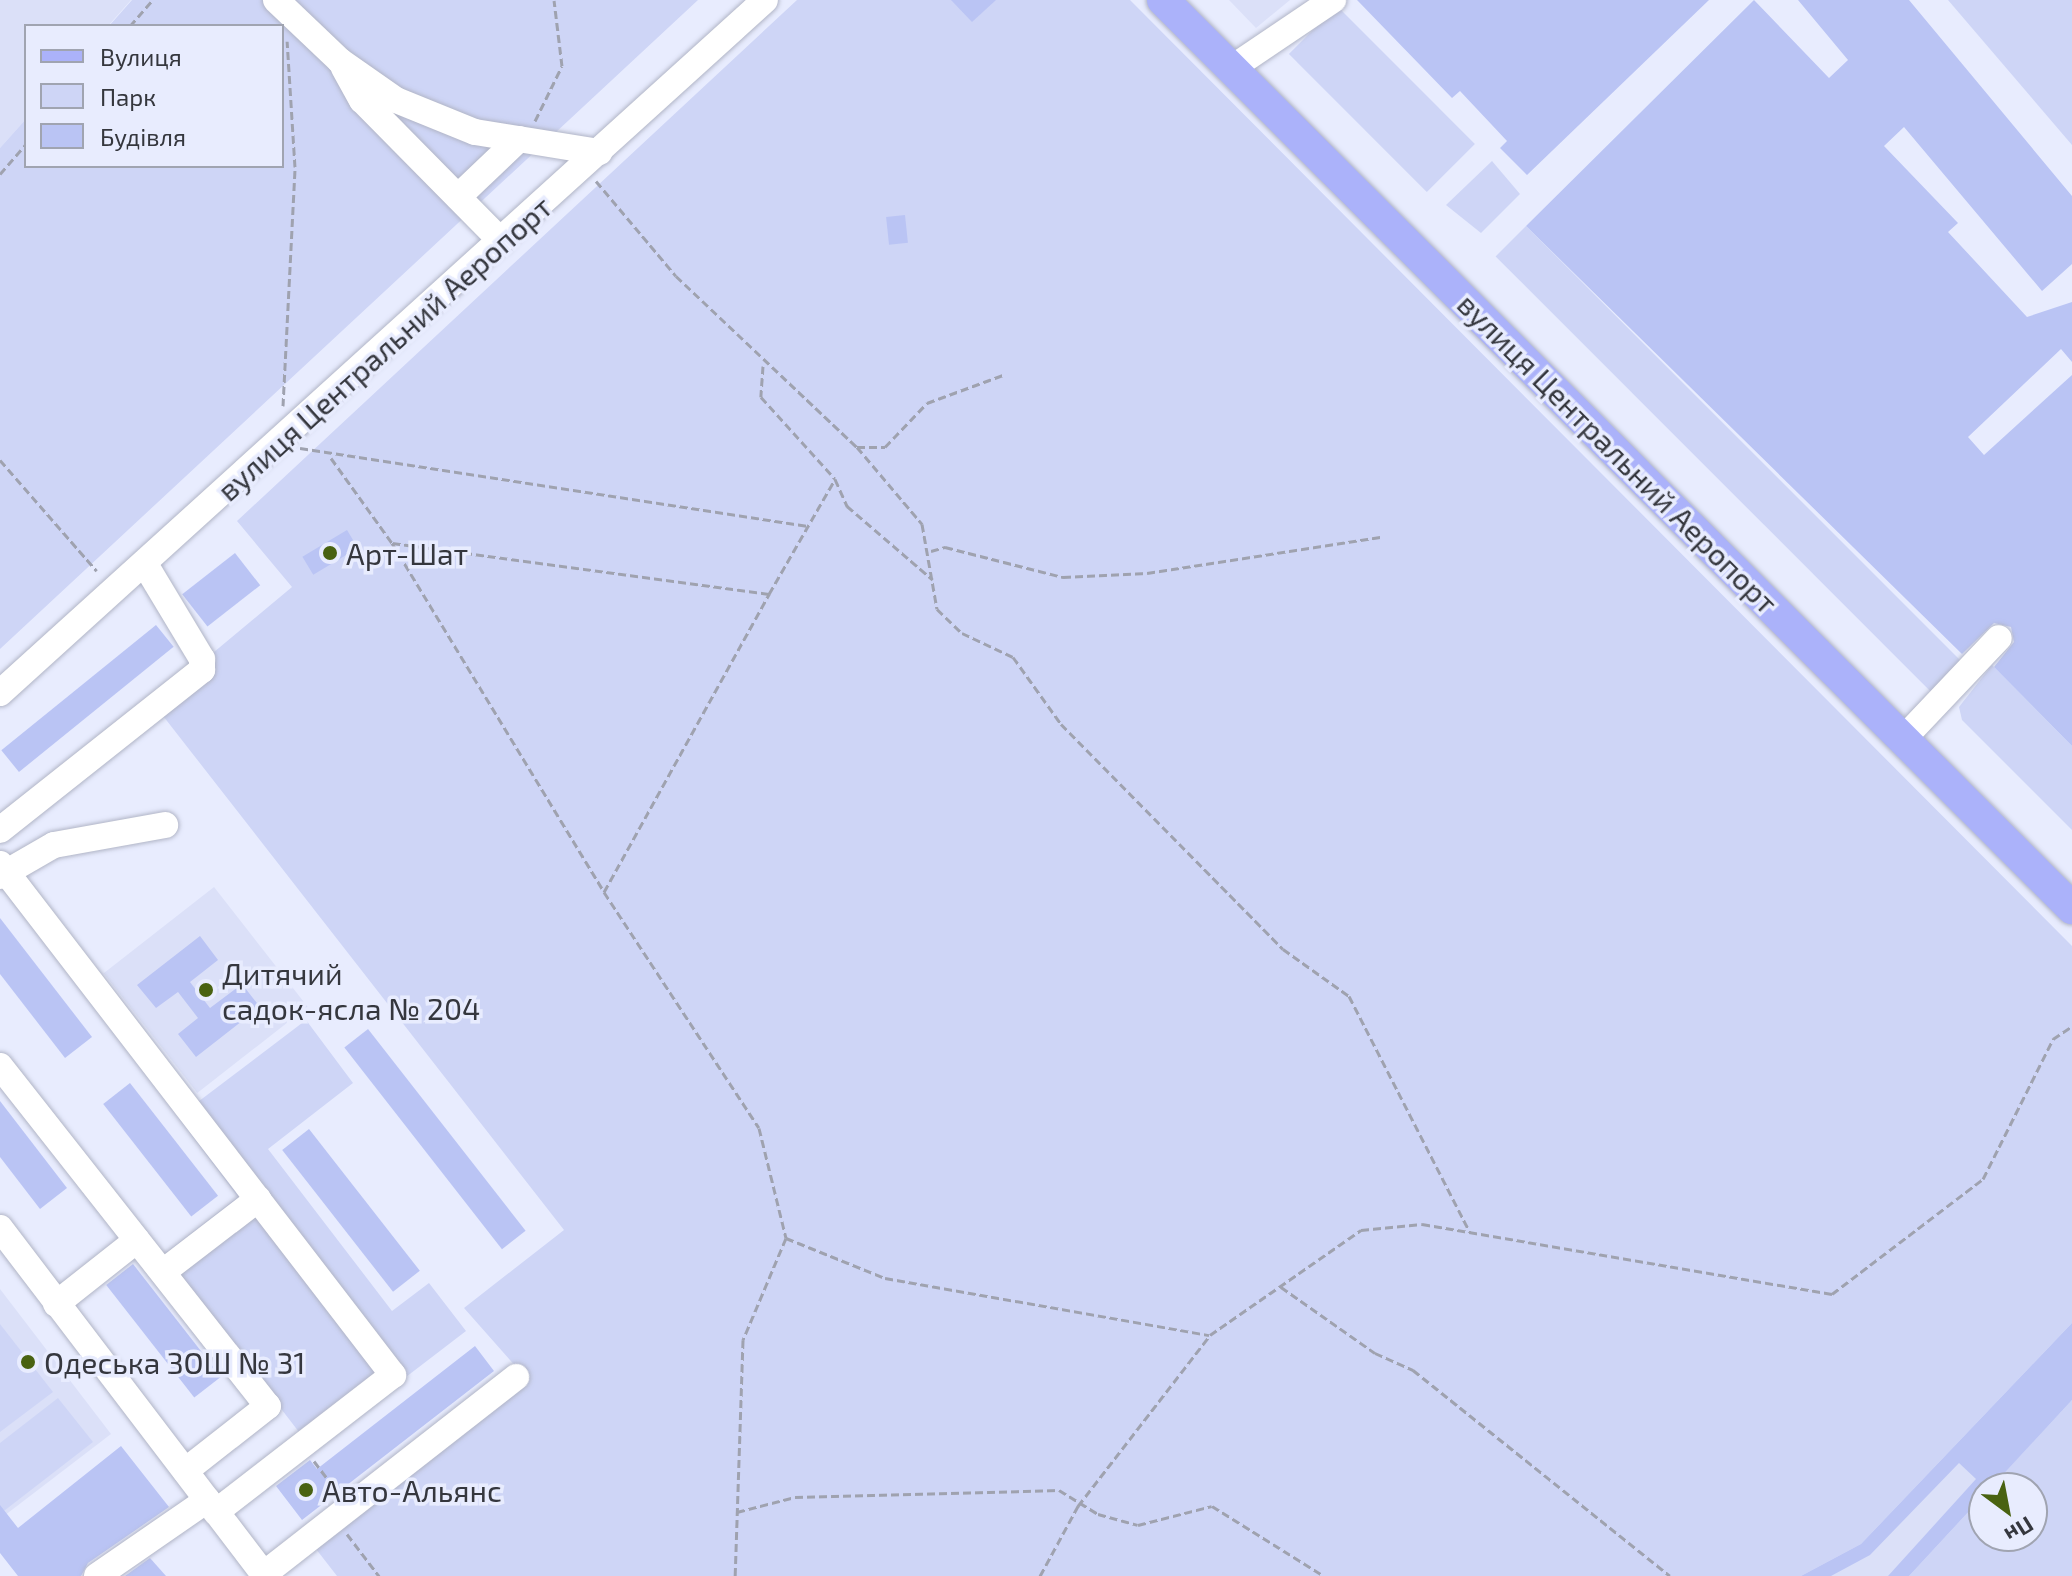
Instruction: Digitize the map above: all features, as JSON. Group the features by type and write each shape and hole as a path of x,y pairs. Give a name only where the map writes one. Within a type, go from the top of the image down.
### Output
{"main road":[{"name":"вулиця Центральний Аеропорт","path":"1163,0 2072,908"}],"street":[{"name":"вулиця Центральний Аеропорт","path":"0,693 281,443 765,0"},
{"path":"1232,68 1333,0"},
{"path":"281,4 340,61 396,100 475,132 519,139 591,159"},
{"path":"340,61 362,100 501,241"},
{"path":"458,197 519,139"},
{"path":"0,830 202,670 202,659 145,564"},
{"path":"1903,739 1999,638"},
{"path":"97,1576 301,1446 393,1375 2,871 54,845 165,825"},
{"path":"0,1066 268,1406 185,1471"},
{"path":"163,1272 258,1199"},
{"path":"0,1228 265,1575 516,1377"},
{"path":"56,1304 137,1240"}],"path":[{"path":"132,24 153,0"},
{"path":"519,139 562,66 554,0"},
{"path":"281,4 283,24"},
{"path":"283,406 295,167 284,39"},
{"path":"0,174 24,146"},
{"path":"591,159 763,366 857,447 922,524 930,551 937,609 962,633 1013,657 1061,724 1283,949 1349,996 1470,1232"},
{"path":"763,366 761,397 835,479 847,506 933,580"},
{"path":"857,447 885,447 927,403 1003,375"},
{"path":"281,443 330,457 808,526"},
{"path":"330,457 392,543 604,892 759,1128 786,1238 743,1340 735,1576"},
{"path":"0,460 97,571"},
{"path":"604,892 835,479"},
{"path":"930,551 945,547 1063,577 1147,573 1380,537"},
{"path":"392,543 769,594"},
{"path":"1040,1576 1078,1506 1210,1335 1361,1230 1422,1224 1832,1294 1983,1179 2053,1039 2072,1026"},
{"path":"786,1238 885,1278 1210,1335"},
{"path":"1281,1287 1375,1353 1413,1370 1670,1576"},
{"path":"301,1446 379,1576"},
{"path":"736,1512 795,1497 1059,1490 1078,1506 1138,1525 1212,1506 1324,1576"}],"shaded area":[{"path":"0,0 131,0 110,24 24,24 24,121 0,148"},
{"path":"1229,0 1290,0 1256,28"},
{"name":"Дитячий садок-ясла № 204","path":"214,887 308,1007 197,1093 104,973"},
{"name":"Одеська ЗОШ № 31","path":"0,1289 111,1434 0,1519"},
{"path":"2072,1323 2072,1400 2005,1472 1968,1472 1968,1512 1909,1576 1801,1576 1861,1544"}],"green space":[{"path":"132,0 698,0 0,649 0,148 24,121 24,168 284,168 284,24 111,24"},
{"path":"797,0 1130,0 2072,946 2072,1323 1861,1544 1801,1576 337,1576 316,1549 517,1368 464,1308 564,1230 153,703 292,587 237,521"},
{"path":"1948,0 2072,0 2072,145"},
{"path":"1337,6 1475,144 1427,192 1289,54"},
{"path":"1492,161 1520,194 1481,233 1446,205"},
{"path":"1526,226 1967,667 1936,697 1496,256"},
{"path":"1992,665 2072,746 2072,830 1962,720 1959,707"},
{"path":"306,1020 353,1083 268,1149 392,1311 429,1283 466,1331 312,1449 163,1255 238,1197 178,1117"},
{"path":"0,1324 53,1392 0,1432"},
{"path":"58,1398 93,1442 0,1514 0,1443"},
{"path":"2072,1400 2072,1576 1909,1576 1968,1512 1968,1552 2048,1552 2048,1472 2005,1472"}],"building":[{"path":"951,0 996,0 972,22"},
{"path":"1357,0 1709,0 1527,175 1500,148 1507,141 1460,91 1452,98"},
{"path":"1754,0 1829,78 1848,60 1798,0 1909,0 2072,196 2072,264 2042,291 1904,127 1884,146 1958,223 1948,232 2027,317 2072,302 2072,362 2061,349 1968,437 1984,455 2072,375 2072,746 1994,667 2014,642 2011,627 1994,623 1962,654 1526,226"},
{"path":"905,215 908,243 889,245 886,217"},
{"name":"Арт-Шат","path":"347,530 358,548 313,575 302,557"},
{"path":"235,553 260,585 207,627 182,594"},
{"path":"156,625 174,647 19,772 1,750"},
{"path":"0,918 92,1037 65,1058 0,974"},
{"path":"200,936 218,960 190,982 210,1008 242,984 260,1007 196,1057 178,1034 198,1018 178,992 156,1008 137,985"},
{"path":"368,1029 526,1231 502,1249 344,1047"},
{"path":"130,1083 218,1196 191,1217 103,1104"},
{"path":"0,1101 67,1188 40,1209 0,1157"},
{"path":"309,1129 420,1271 393,1292 282,1150"},
{"path":"133,1264 221,1377 194,1398 106,1285"},
{"path":"2072,1323 2072,1400 2005,1472 1969,1472 1959,1463 1870,1555 1831,1576 1801,1576 1861,1544"},
{"path":"475,1346 494,1371 302,1520 276,1486 310,1460 317,1469"},
{"path":"121,1446 169,1507 88,1563 81,1576 18,1576 0,1553 0,1505 18,1528"},
{"path":"1968,1488 1968,1512 1909,1576 1888,1576"},
{"path":"150,1558 166,1576 125,1576"}],"place":[{"name":"Арт-Шат","path":"330,553"},
{"name":"Дитячий садок-ясла № 204","path":"206,990"},
{"name":"Одеська ЗОШ № 31","path":"28,1362"},
{"name":"Авто-Альянс","path":"306,1490"}]}
